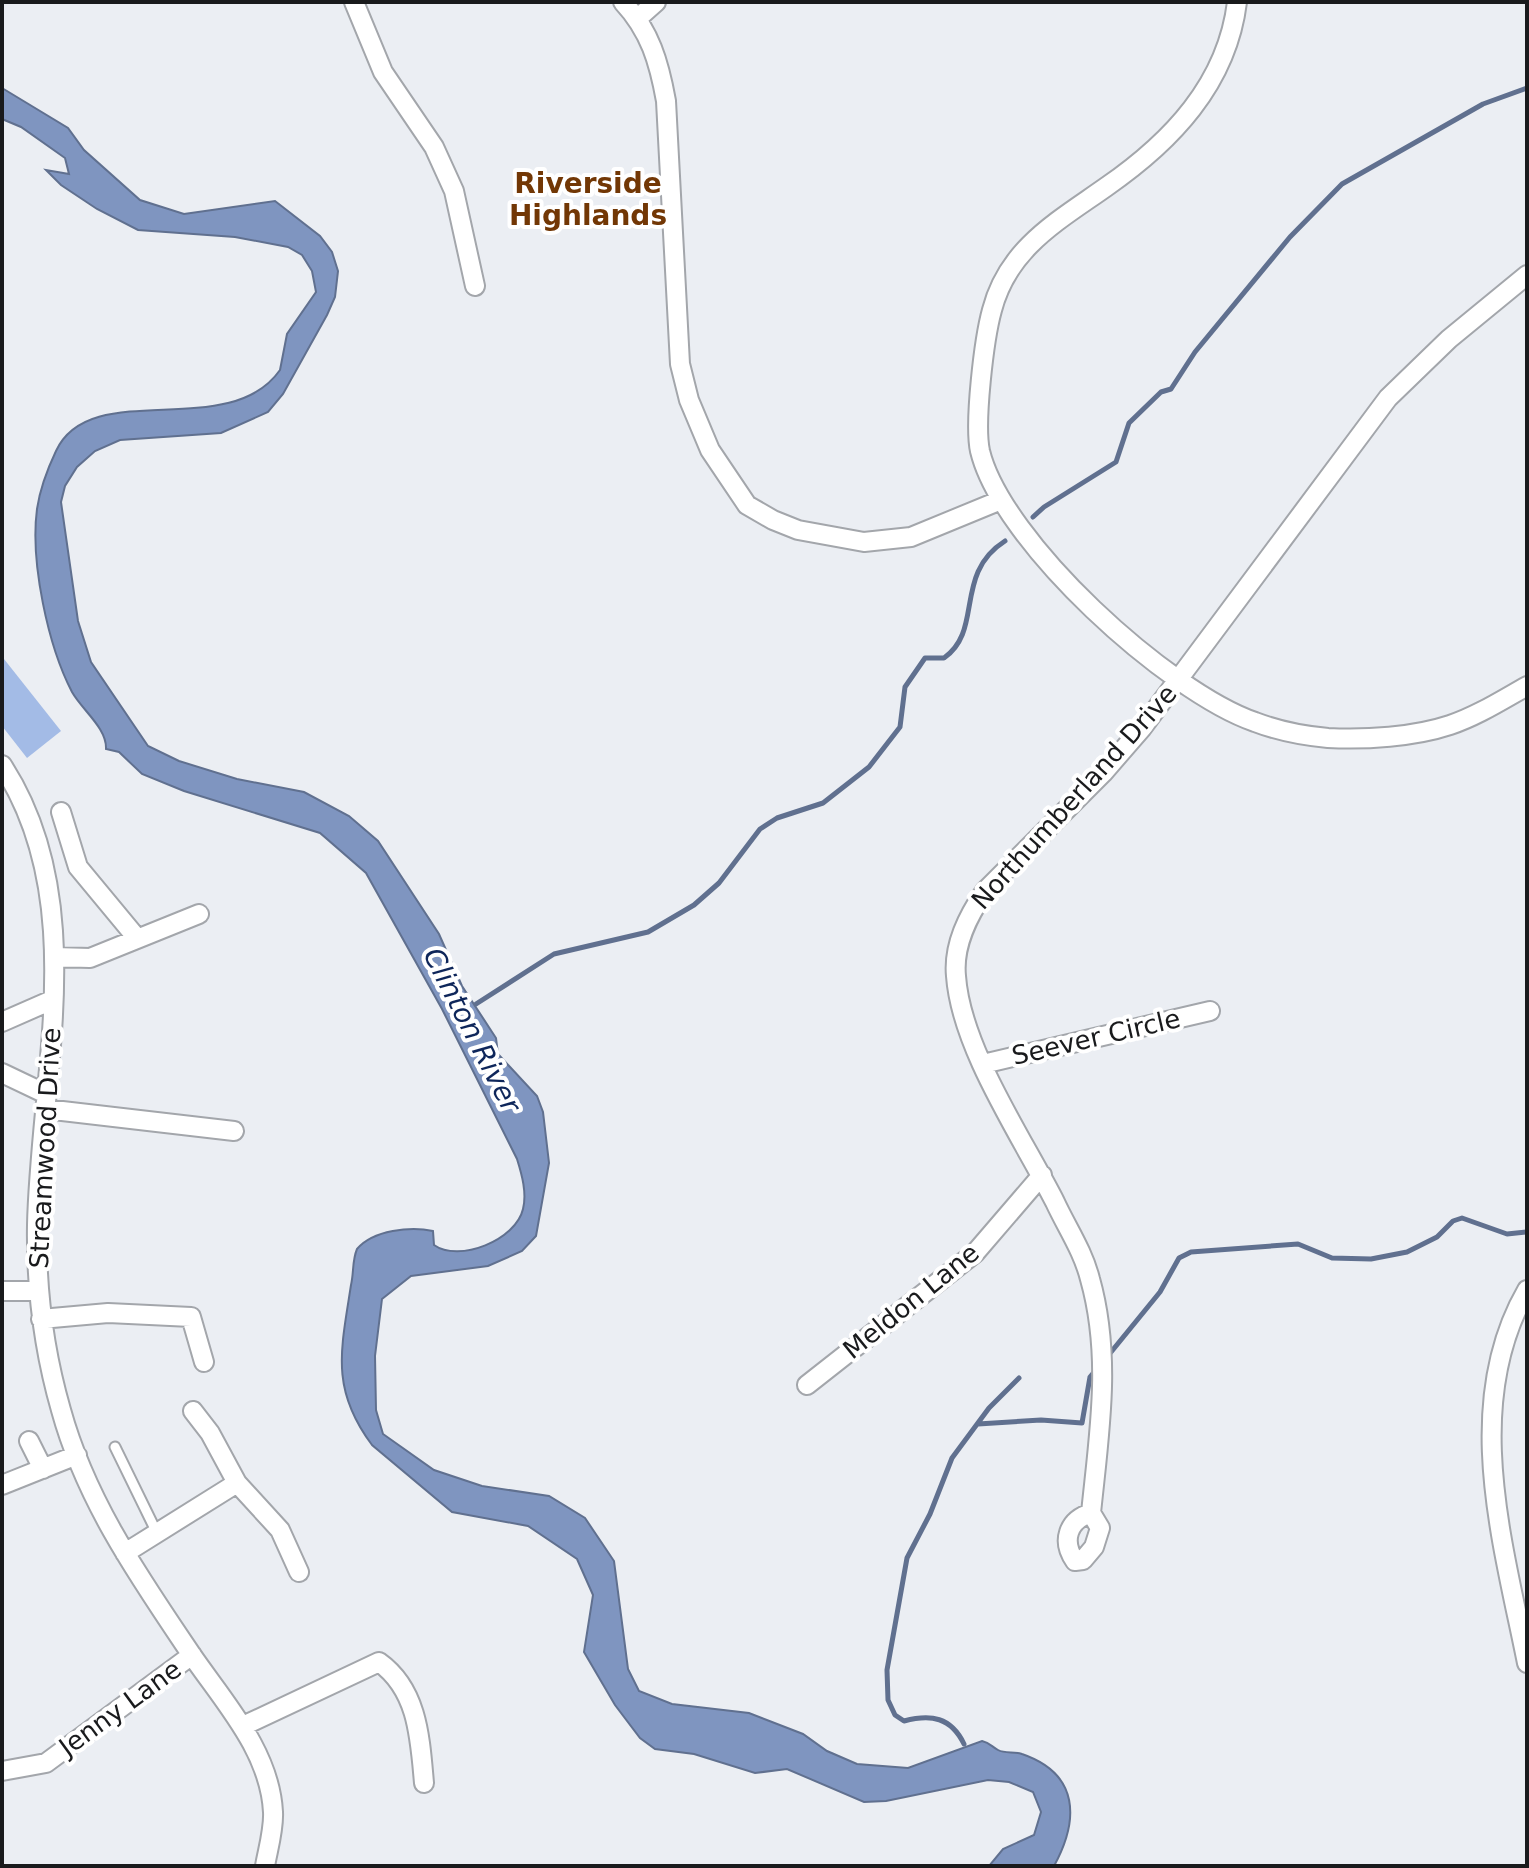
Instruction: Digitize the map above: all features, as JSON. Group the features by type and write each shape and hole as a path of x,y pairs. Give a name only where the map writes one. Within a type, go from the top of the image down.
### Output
{"street":[{"path":"354,2 383,72 434,147 454,191 475,286"},
{"path":"623,2 638,18 659,64 666,101 680,364 689,400 710,450 747,505 798,530 864,542 911,537 1001,500"},
{"path":"638,18 656,2"},
{"path":"1237,2 1224,56 1205,92 1183,123 1149,155 1031,240 1013,266 993,306 987,333 979,449 1001,500 1047,560 1104,619 1178,680 1254,722 1325,738 1376,737 1449,726 1527,686"},
{"name":"Northumberland Drive","path":"1091,1513 1105,1358 1101,1318 1075,1238 972,1040 956,975 959,944 970,913 985,891 1103,773 1178,680 1388,398 1449,339 1527,275"},
{"name":"Streamwood Drive","path":"3,770 30,818 52,909 52,1000 37,1226 41,1319 61,1411 92,1495 125,1553 243,1726 263,1770 273,1813 265,1866"},
{"path":"61,812 78,867 136,937"},
{"path":"54,957 90,958 199,914"},
{"path":"2,1022 52,1000"},
{"name":"Seever Circle","path":"983,1064 1210,1011"},
{"path":"2,1073 45,1101 234,1131"},
{"name":"Meldon Lane","path":"807,1385 975,1253 1042,1175"},
{"path":"1527,1290 1513,1315 1492,1397 1497,1505 1527,1663"},
{"path":"2,1291 39,1291"},
{"path":"41,1319 108,1313 191,1317 204,1362"},
{"path":"193,1411 210,1433 237,1483 280,1530 299,1572"},
{"path":"29,1441 43,1469"},
{"path":"2,1485 77,1455"},
{"path":"125,1553 237,1483"},
{"name":"Jenny Lane","path":"2,1771 46,1763 192,1655"},
{"path":"243,1726 379,1662 393,1672 413,1706 424,1783"}],"lane":[{"path":"115,1447 157,1533"}],"shaded area":[{"path":"4,659 61,731 27,758 2,726"}],"water":[{"name":"Clinton River","path":"2,88 68,128 84,150 140,200 184,214 275,201 320,236 332,252 338,271 335,297 327,315 283,394 268,412 221,433 120,440 95,451 77,467 65,486 61,502 78,621 91,662 148,746 179,761 237,779 304,792 349,816 378,841 439,934 462,986 496,1038 498,1054 537,1096 543,1112 549,1163 536,1236 522,1251 488,1266 411,1276 382,1299 375,1356 376,1410 383,1434 434,1470 482,1486 549,1496 585,1518 614,1561 628,1669 639,1691 672,1704 749,1713 803,1734 827,1751 857,1764 908,1768 982,1741 1001,1751 1019,1753 1041,1763 1055,1773 1069,1800 1068,1832 1054,1866 989,1866 1003,1849 1034,1835 1041,1812 1033,1792 1009,1782 988,1780 886,1801 864,1802 787,1769 755,1773 694,1754 655,1749 640,1738 615,1705 584,1652 593,1595 577,1559 528,1526 452,1512 372,1445 359,1425 344,1387 342,1368 344,1330 357,1249 373,1237 404,1229 433,1231 434,1245 445,1250 471,1250 498,1239 510,1230 523,1209 524,1190 517,1159 442,1009 366,873 320,833 184,791 142,774 119,752 106,749 103,734 76,699 55,651 43,603 36,553 37,509 42,486 56,451 74,429 99,417 228,403 257,391 280,370 287,334 316,292 312,271 302,255 288,247 235,237 138,230 97,209 61,185 46,170 69,174 65,158 21,127 2,119"}],"waterway":[{"path":"1033,517 1116,462 1129,423 1161,392 1171,389 1195,352 1290,237 1342,184 1483,104 1527,88"},
{"name":"Clinton River","path":"476,1004 554,954 648,932 694,905 719,883 760,829 777,818 823,803 869,767 900,727 905,687 925,658 944,658 956,646 963,633 979,569 989,554 1005,541"},
{"path":"1107,1357 1160,1292 1179,1258 1191,1252 1298,1244 1332,1258 1371,1259 1407,1252 1437,1237 1453,1221 1462,1218 1507,1234 1527,1232"},
{"path":"978,1424 1041,1420 1082,1423 1090,1377 1095,1371"},
{"path":"964,1744 953,1728 939,1720 923,1718 904,1721 895,1715 888,1700 887,1670 907,1558 930,1514 952,1458 989,1408 1019,1378"}],"district":[{"name":"Riverside Highlands","path":"588,199"}]}
